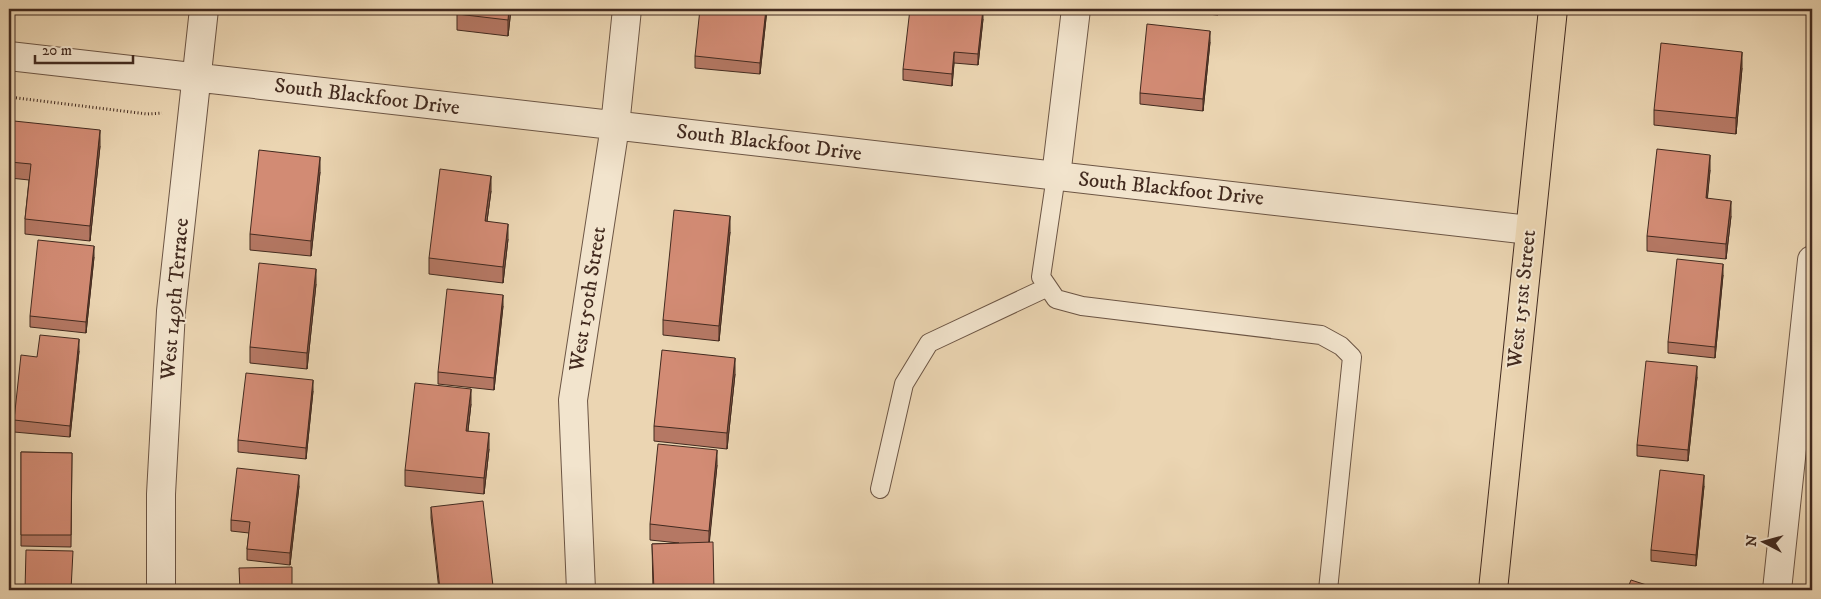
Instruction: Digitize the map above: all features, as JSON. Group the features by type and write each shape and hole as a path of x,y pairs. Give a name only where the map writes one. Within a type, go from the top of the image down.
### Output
{"main road":[{"name":"West 151st Street","path":"1492,590 1553,9"}],"street":[{"name":"West 149th Terrace","path":"161,590 162,494 171,311 204,9"},
{"name":"West 150th Street","path":"581,590 572,400 615,126 627,9"},
{"path":"1056,176 1076,9"},
{"name":"South Blackfoot Drive","path":"9,56 1529,230"},
{"path":"1778,590 1808,331 1812,260"}],"lane":[{"path":"1056,176 1041,277 1056,300 1082,306 1321,335 1341,346 1352,357 1328,590"},
{"path":"880,489 904,384 928,343 1048,287"}],"path":[{"path":"9,97 147,114 193,112"}],"building":[{"path":"457,9 509,9 508,20 457,14"},
{"path":"700,9 766,9 760,63 695,56"},
{"path":"910,9 983,9 978,54 954,52 952,74 903,69"},
{"path":"1147,24 1210,31 1203,99 1140,93"},
{"path":"1661,43 1742,52 1736,118 1654,110"},
{"path":"14,121 100,130 90,226 25,219 31,164 10,162"},
{"path":"1657,149 1710,155 1706,198 1731,201 1726,244 1647,236"},
{"path":"259,150 320,157 311,241 250,234"},
{"path":"440,169 491,176 485,221 508,224 503,267 429,258"},
{"path":"674,210 730,216 719,326 663,320"},
{"path":"38,240 94,246 86,322 30,316"},
{"path":"1677,259 1723,264 1715,347 1668,342"},
{"path":"259,263 316,269 307,353 250,347"},
{"path":"447,289 503,295 494,378 438,372"},
{"path":"40,335 79,339 70,426 14,420 21,355 37,357"},
{"path":"662,350 735,358 727,433 654,426"},
{"path":"1646,361 1697,366 1688,450 1637,445"},
{"path":"246,373 313,380 306,448 238,440"},
{"path":"415,383 471,389 466,431 489,433 484,478 405,470"},
{"path":"658,444 717,450 709,531 650,524"},
{"path":"21,452 72,453 71,535 21,535"},
{"path":"237,468 299,475 290,553 247,549 250,522 231,520"},
{"path":"1660,470 1704,475 1696,555 1651,550"},
{"path":"483,501 493,586 440,590 431,507"},
{"path":"713,542 714,590 654,590 652,544"},
{"path":"26,550 73,551 71,590 25,590"},
{"path":"292,567 292,590 240,590 239,568"},
{"path":"1631,580 1662,590 1627,590"}]}
